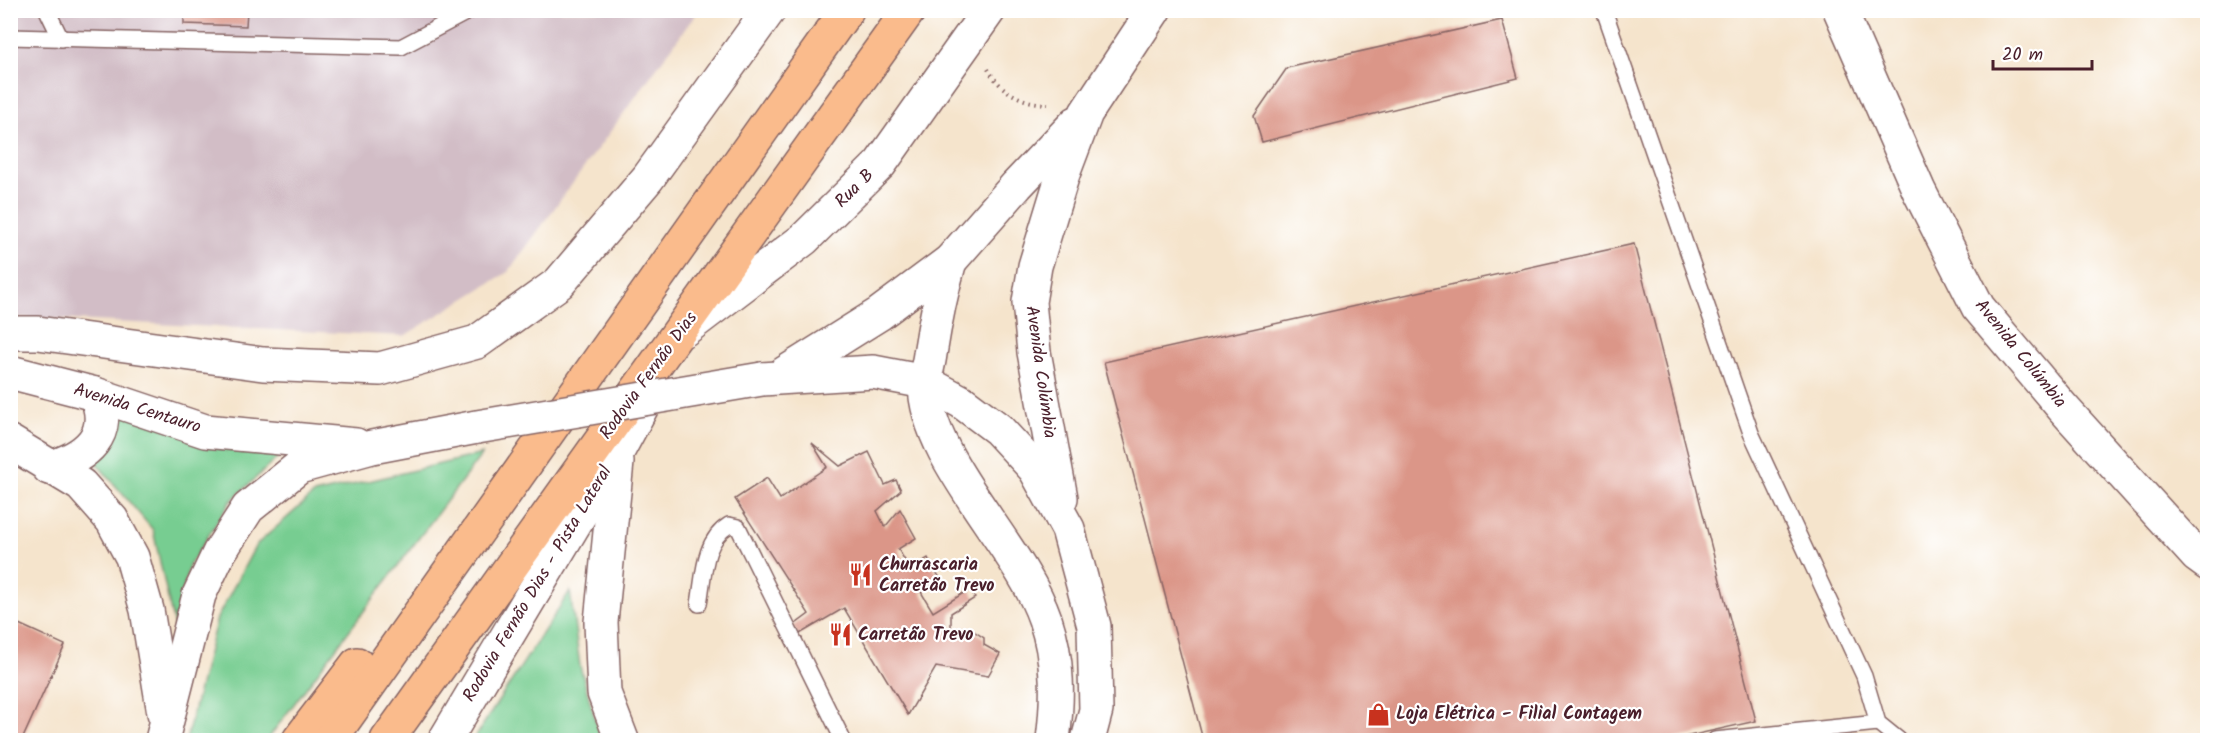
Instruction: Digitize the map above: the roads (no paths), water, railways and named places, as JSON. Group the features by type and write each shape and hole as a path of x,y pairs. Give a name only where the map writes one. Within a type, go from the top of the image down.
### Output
{"highway":[{"path":"330,741 847,10"},
{"name":"Rodovia Fernão Dias","path":"387,741 682,331 909,10"},
{"path":"300,741 370,647 462,554"}],"street":[{"path":"10,333 38,333 263,364 380,369 477,342 559,283 648,178 770,10"},
{"name":"Rua B","path":"682,331 804,239 880,164 989,10"},
{"name":"Avenida Colúmbia","path":"770,378 879,314 950,261 1017,185 1086,114 1154,10"},
{"name":"Avenida Colúmbia","path":"1840,10 1920,190 1978,307 2063,408 2197,556 2208,564"},
{"name":"Avenida Colúmbia","path":"1068,529 1042,400 1029,302 1044,233 1086,114"},
{"path":"950,261 934,324 925,382 931,418 944,451 1015,559 1045,617 1055,656 1058,699 1053,741"},
{"name":"Rodovia Fernão Dias - Pista Lateral","path":"445,741 618,451 682,331"},
{"name":"Avenida Centauro","path":"10,372 95,394 205,431 372,447"},
{"path":"164,734 199,596 219,553 248,508 299,467 372,447 477,427 770,378 873,372 925,382 962,402 998,429 1035,469 1068,529 1094,626 1096,710 1088,741"},
{"path":"49,468 75,460 94,441 101,429 103,417 95,394"},
{"path":"10,442 49,468 81,485 112,520 132,557 147,610 164,734"},
{"path":"618,451 601,622 604,693 622,741"}],"lane":[{"path":"46,10 61,39"},
{"path":"10,37 401,47 471,10"},
{"path":"1604,10 1751,433 1864,676 1878,723 1899,741"},
{"path":"699,604 709,548 718,532 729,525 738,527 843,741"},
{"path":"1715,741 1878,723"}],"place":[{"name":"Churrascaria Carretão Trevo","path":"861,575"},
{"name":"Carretão Trevo","path":"840,635"},
{"name":"Loja Elétrica - Filial Contagem","path":"1378,714"}]}
